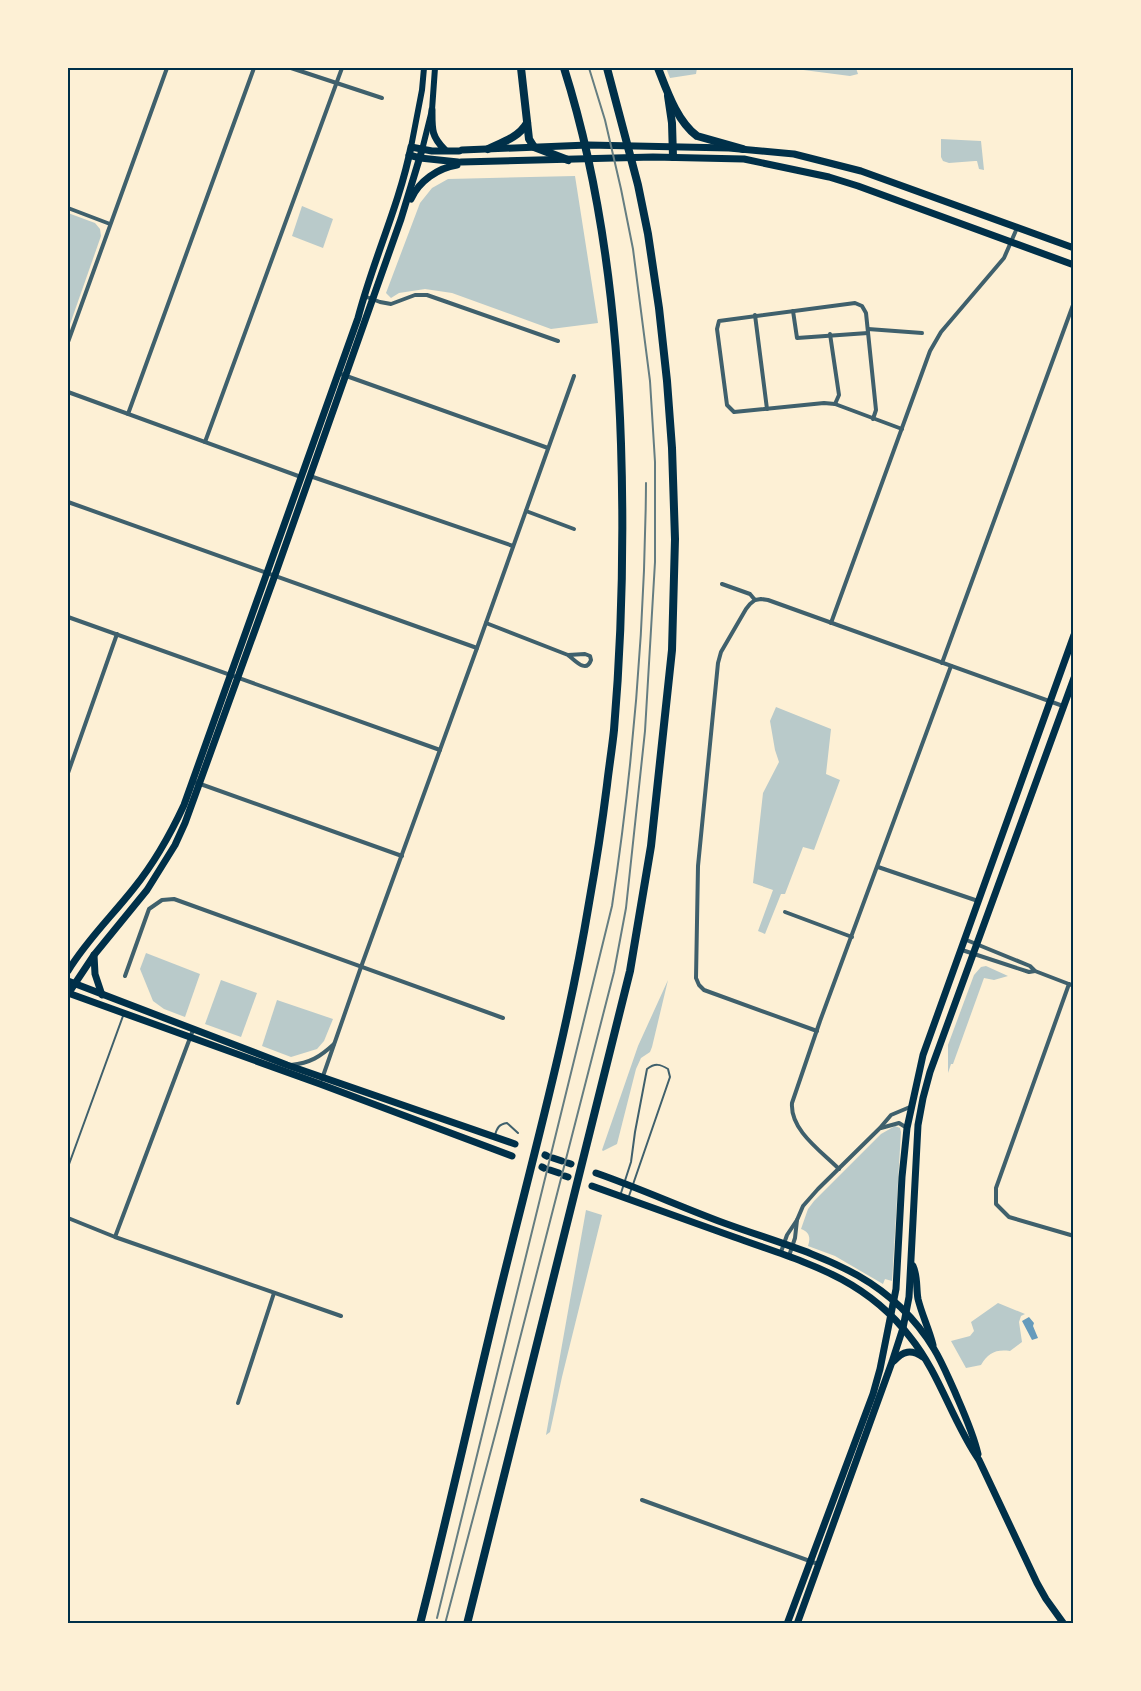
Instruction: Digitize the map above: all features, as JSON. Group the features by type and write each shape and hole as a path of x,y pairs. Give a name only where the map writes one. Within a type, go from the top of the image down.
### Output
{"highway":[{"path":"521,68 529,139 534,147 568,160"},
{"path":"420,1623 571,998 589,904 614,732 622,564 619,397 609,282 580,124 564,68"},
{"path":"468,1623 630,971 651,846 672,650 675,539 671,437 659,308 638,185 606,68"},
{"path":"658,68 668,92 688,127 697,136 743,149"},
{"path":"668,92 673,157"},
{"path":"488,149 513,137 523,130 527,123"}],"main road":[{"path":"234,676 275,575 310,476 342,374 409,155 424,68"},
{"path":"435,68 432,131 434,138 445,150"},
{"path":"432,110 403,211 372,299 301,477 267,572 234,676 196,782 185,823 161,869 147,890 71,983 68,994 190,1038 515,1144"},
{"path":"411,147 422,150 461,150 588,145 673,146 794,154 861,171 1074,248"},
{"path":"409,155 459,163 673,157 744,159 829,177 858,186 1074,265"},
{"path":"403,211 413,194 426,180 459,163"},
{"path":"787,1623 873,1394 892,1316 898,1272 902,1177 907,1128 923,1055 1074,635"},
{"path":"797,1623 903,1328 912,1264 918,1125 922,1098 1074,678"},
{"path":"68,972 95,934 156,859 196,782"},
{"path":"998,843 1012,848"},
{"path":"94,955 95,974 102,995"},
{"path":"71,983 287,1065 509,1155"},
{"path":"549,1155 567,1161"},
{"path":"545,1168 564,1175"},
{"path":"596,1173 721,1222 816,1255 850,1270 885,1293 906,1313 934,1349 975,1440 979,1460"},
{"path":"592,1186 822,1269 868,1295 892,1316 927,1360 967,1443 979,1460 1037,1582 1046,1599 1064,1623"},
{"path":"912,1264 916,1274 916,1291 921,1313 930,1331 934,1349"},
{"path":"892,1362 901,1353 907,1351 917,1353 927,1360"}],"street":[{"path":"68,342 167,68"},
{"path":"128,414 254,68"},
{"path":"291,68 382,98"},
{"path":"205,442 342,68"},
{"path":"68,208 110,224"},
{"path":"831,623 934,342 998,265 1009,250 1018,228"},
{"path":"364,296 391,304 415,296 427,295 558,341"},
{"path":"873,418 876,410 866,313 862,306 855,303 719,321 718,339 727,405 734,412 824,403 835,404 902,429"},
{"path":"942,663 1073,304"},
{"path":"793,311 796,338 868,331 922,333"},
{"path":"755,315 767,409"},
{"path":"830,334 838,395 835,404"},
{"path":"342,374 548,448"},
{"path":"322,1081 574,376"},
{"path":"68,392 301,477"},
{"path":"310,476 513,546"},
{"path":"68,502 477,648"},
{"path":"526,511 574,529"},
{"path":"722,584 750,594 755,600"},
{"path":"817,1031 704,990 699,986 696,978 698,866 718,663 721,652 746,609 755,600 768,600 1063,706"},
{"path":"68,616 440,750"},
{"path":"486,623 568,655 582,666 590,664 590,656 568,655"},
{"path":"68,773 117,634"},
{"path":"839,1169 799,1129 792,1115 792,1102 951,666"},
{"path":"196,782 402,856"},
{"path":"878,867 978,901"},
{"path":"125,976 149,909 162,900 174,899 503,1018"},
{"path":"786,912 852,937"},
{"path":"964,939 1071,985 996,1188 996,1204 1009,1217 1074,1236"},
{"path":"960,949 1029,972 1035,971"},
{"path":"115,1237 193,1030"},
{"path":"287,1065 314,1060 336,1042"},
{"path":"781,1253 787,1235 810,1198 891,1115 910,1107"},
{"path":"880,1128 899,1123 907,1128"},
{"path":"68,1218 115,1237 341,1316"},
{"path":"789,1256 797,1220"},
{"path":"238,1403 274,1293"},
{"path":"642,1500 818,1564"}],"lane":[{"path":"68,1167 127,1004"},
{"path":"620,1196 631,1162 634,1132 647,1069 652,1065 660,1064 668,1069 670,1077 628,1199"},
{"path":"509,1155 498,1146 495,1137 496,1129 507,1123 518,1133"}],"shaded area":[{"path":"666,68 697,68 696,74 670,78"},
{"path":"788,68 856,68 858,74 850,76"},
{"path":"941,139 981,141 984,170 979,169 977,161 949,163 943,161"},
{"path":"575,176 598,323 551,329 452,293 425,289 399,293 391,298 386,293 420,203 432,188 448,179"},
{"path":"302,206 333,219 323,248 292,236"},
{"path":"68,213 95,223 100,229 101,236 68,330"},
{"path":"776,707 831,729 826,774 840,780 814,850 803,847 785,894 781,894 765,934 758,931 773,890 753,883 763,793 779,762 770,721"},
{"path":"146,953 200,974 185,1017 164,1009 153,1001 140,969"},
{"path":"986,966 1008,976 994,980 984,978 948,1073 948,1045 974,975 981,967"},
{"path":"221,980 257,993 241,1037 205,1024"},
{"path":"668,980 652,1047 650,1052 641,1058 636,1069 617,1144 603,1151 638,1046"},
{"path":"277,1000 333,1019 324,1041 317,1049 291,1057 262,1046"},
{"path":"895,1126 900,1128 901,1132 892,1281 885,1279 883,1284 835,1256 808,1246 809,1235 801,1229 808,1209 814,1201 881,1134"},
{"path":"586,1210 602,1215 550,1432 546,1435"},
{"path":"998,1303 1025,1314 1021,1316 1019,1322 1022,1342 1010,1351 993,1353 981,1365 966,1368 951,1341 970,1336 974,1331 971,1322"}],"water":[{"path":"1029,1317 1034,1323 1038,1338 1032,1340 1022,1321"}],"railway":[{"path":"445,1624 614,972 626,908 645,731 655,562 655,462 650,381 633,249 605,120 589,68"},
{"path":"437,1618 612,906 632,748 643,589 646,483"}]}
